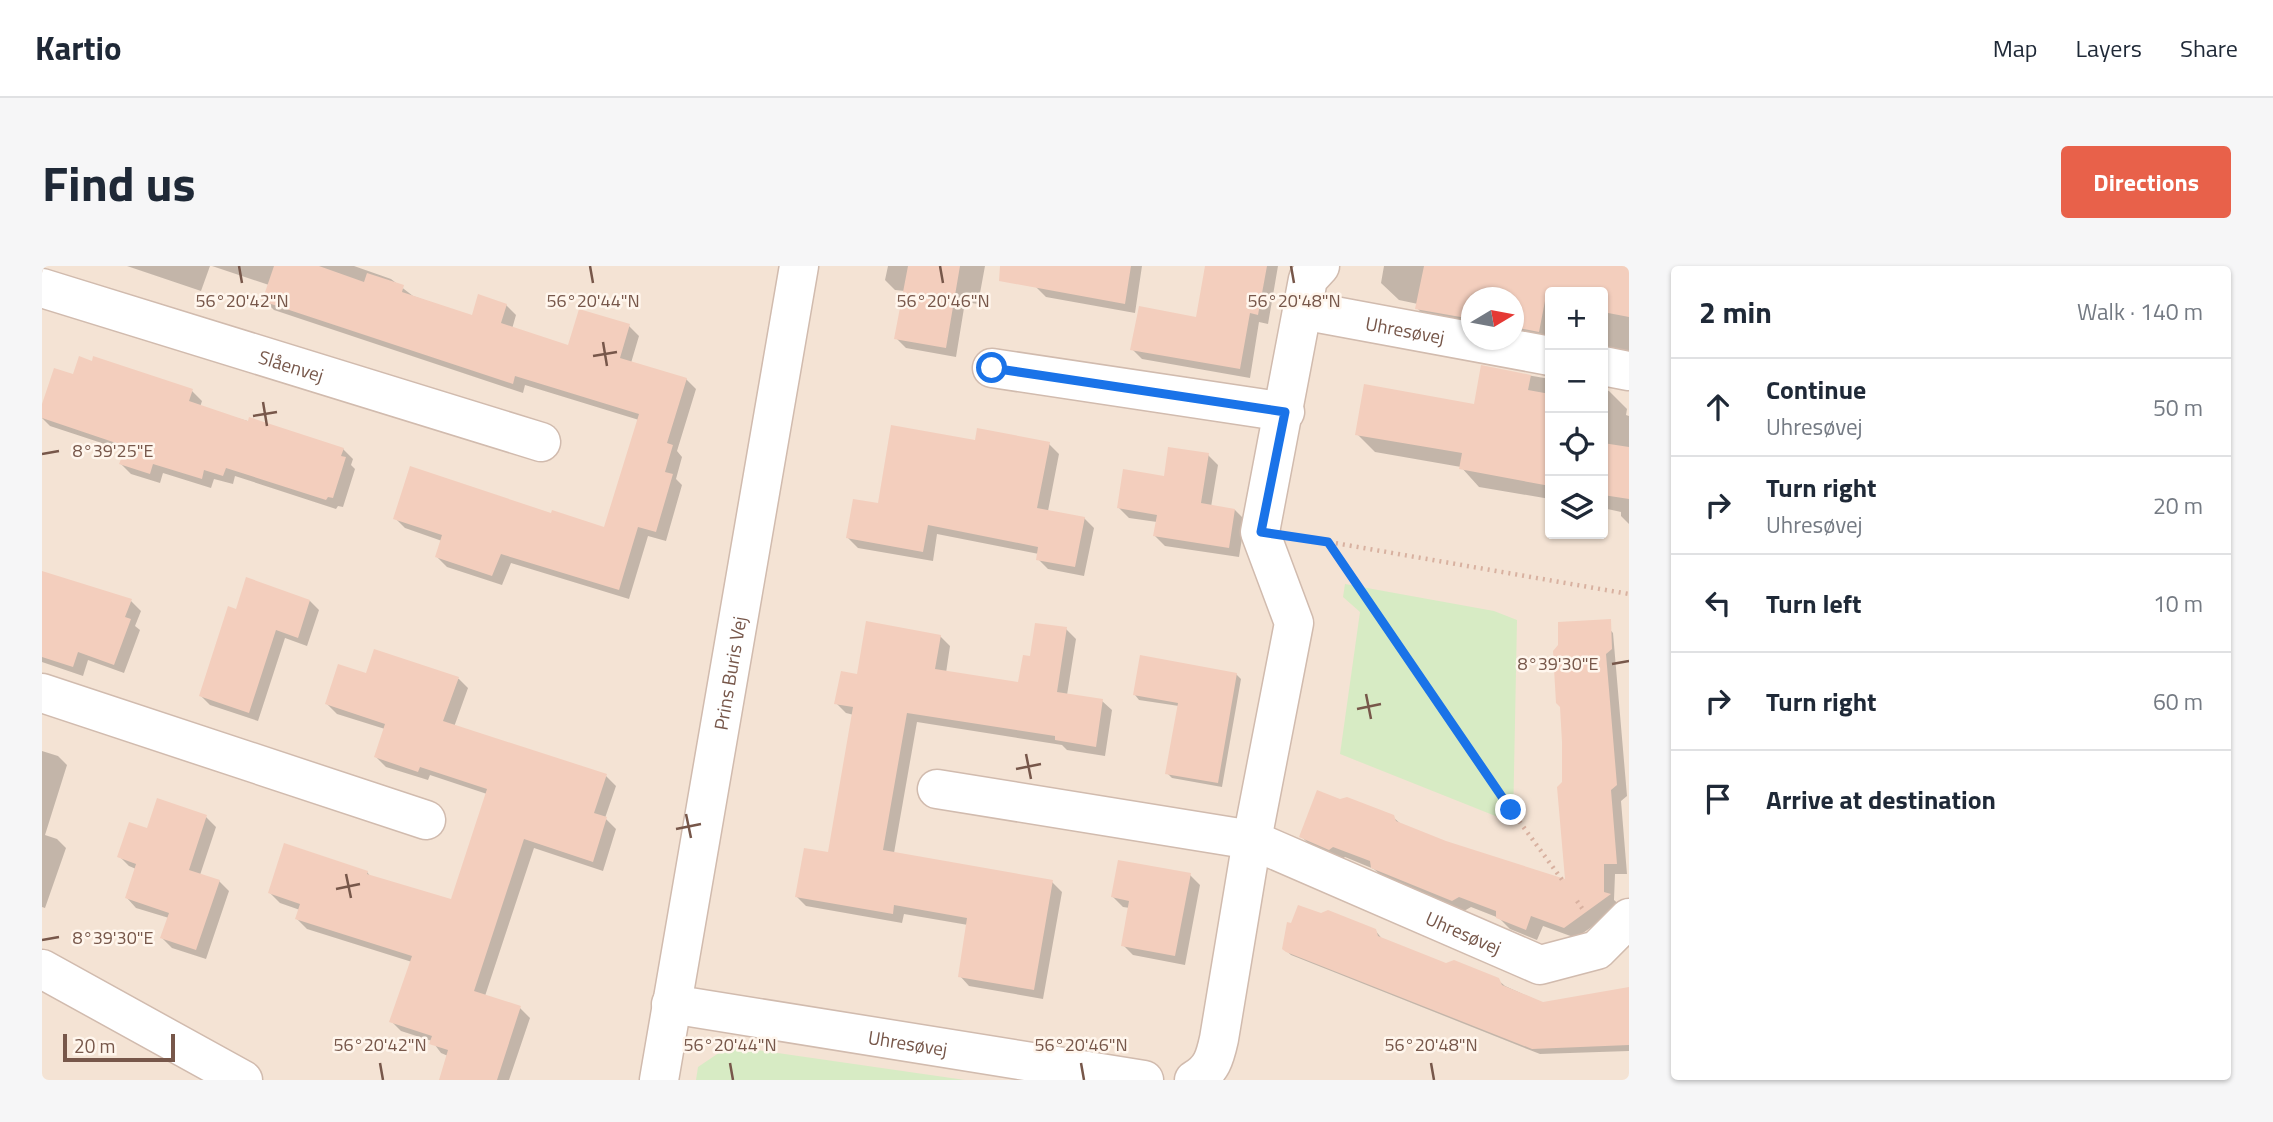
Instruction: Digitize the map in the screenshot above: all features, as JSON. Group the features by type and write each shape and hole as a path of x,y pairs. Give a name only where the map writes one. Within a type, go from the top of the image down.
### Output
{"street":[{"name":"Prins Buris Vej","path":"659,1080 799,266"},
{"path":"1198,1079 1214,1061 1217,1050 1252,840 1294,623 1261,532 1308,279 1320,266"},
{"name":"Slåenvej","path":"42,288 541,442"},
{"name":"Uhresøvej","path":"1302,310 1545,355"},
{"path":"1608,367 1629,371"},
{"path":"992,368 1285,412"},
{"path":"42,693 426,820"},
{"name":"Uhresøvej","path":"937,789 1252,840 1540,965 1597,950 1629,918"},
{"path":"42,969 243,1080"},
{"name":"Uhresøvej","path":"671,1003 1144,1080"}],"path":[{"path":"1261,532 1629,594"},
{"path":"1328,542 1511,810 1563,881"}],"shaded area":[{"path":"42,266 1629,266 1629,1080 42,1080"}],"green space":[{"path":"1345,584 1494,611 1517,620 1513,823 1340,754 1360,612 1343,597"},
{"path":"729,1046 965,1080 696,1080 698,1067"}],"building":[{"path":"274,266 319,266 364,282 367,273 404,285 402,292 472,315 478,294 507,304 501,323 568,345 579,309 630,324 620,358 687,378 667,443 673,445 665,472 673,474 656,532 638,527 619,590 501,554 492,576 435,557 442,535 393,519 410,466 551,513 552,510 604,527 639,414 515,376 513,384 262,301"},
{"path":"908,266 960,266 946,348 894,339"},
{"path":"1000,266 1131,266 1125,304 999,281"},
{"path":"1205,266 1267,266 1258,315 1250,313 1240,369 1130,350 1139,306 1196,317"},
{"path":"1424,266 1629,266 1629,317 1608,313 1608,287 1545,287 1539,332 1524,329 1524,287 1461,287 1461,317 1415,309"},
{"path":"79,356 92,361 93,356 193,389 189,401 344,448 341,456 346,457 333,498 328,497 326,500 226,468 223,476 204,470 202,479 153,464 150,474 119,464 125,449 118,446 119,444 42,418 42,404 54,368 73,374"},
{"path":"1481,365 1531,375 1528,390 1545,393 1545,485 1459,469 1462,453 1355,435 1364,384 1474,404"},
{"path":"891,425 975,440 977,428 1050,442 1037,508 1085,517 1075,567 1036,560 1038,547 928,525 923,552 846,538 853,499 878,503"},
{"path":"1608,444 1629,447 1629,499 1608,496"},
{"path":"1168,447 1209,453 1201,503 1235,509 1229,548 1153,536 1157,515 1117,508 1123,469 1164,476"},
{"path":"42,571 132,599 125,617 131,619 114,665 78,652 73,667 42,657"},
{"path":"246,577 310,600 298,638 276,630 249,713 199,696 228,606 236,609"},
{"path":"1611,619 1612,649 1606,654 1617,785 1611,790 1617,864 1604,864 1604,892 1611,894 1564,928 1531,916 1526,930 1496,918 1496,911 1459,897 1452,901 1371,868 1370,861 1333,847 1329,850 1299,837 1317,790 1340,799 1347,797 1394,815 1396,821 1446,841 1565,879 1557,787 1562,782 1562,742 1560,707 1556,703 1553,651 1558,645 1558,622"},
{"path":"866,621 941,635 935,669 1018,682 1023,655 1030,656 1035,623 1067,627 1057,692 1103,699 1096,747 1055,740 1055,736 907,713 883,850 1053,880 1034,990 958,977 967,918 894,905 893,914 795,897 804,848 828,852 853,707 834,704 841,671 857,674"},
{"path":"374,649 459,677 443,721 607,774 594,813 607,817 593,862 524,839 474,991 521,1006 497,1080 439,1080 448,1050 429,1044 432,1036 389,1022 412,956 295,919 300,904 268,893 284,843 368,871 367,874 451,899 487,789 420,767 418,772 374,757 385,724 325,704 338,664 366,673"},
{"path":"1140,655 1237,673 1218,783 1165,774 1178,703 1133,695"},
{"path":"157,798 207,815 189,870 220,880 196,950 160,938 169,913 125,898 136,864 117,857 129,822 147,828"},
{"path":"1118,860 1191,873 1175,956 1121,946 1129,901 1111,897"},
{"path":"1298,905 1321,913 1328,910 1376,929 1378,936 1446,963 1454,960 1499,978 1502,985 1543,1002 1629,987 1629,1045 1532,1049 1286,952 1282,949 1287,922 1291,923"}],"route":[{"path":"992,368 1285,412 1261,532 1328,542 1511,810"}]}
